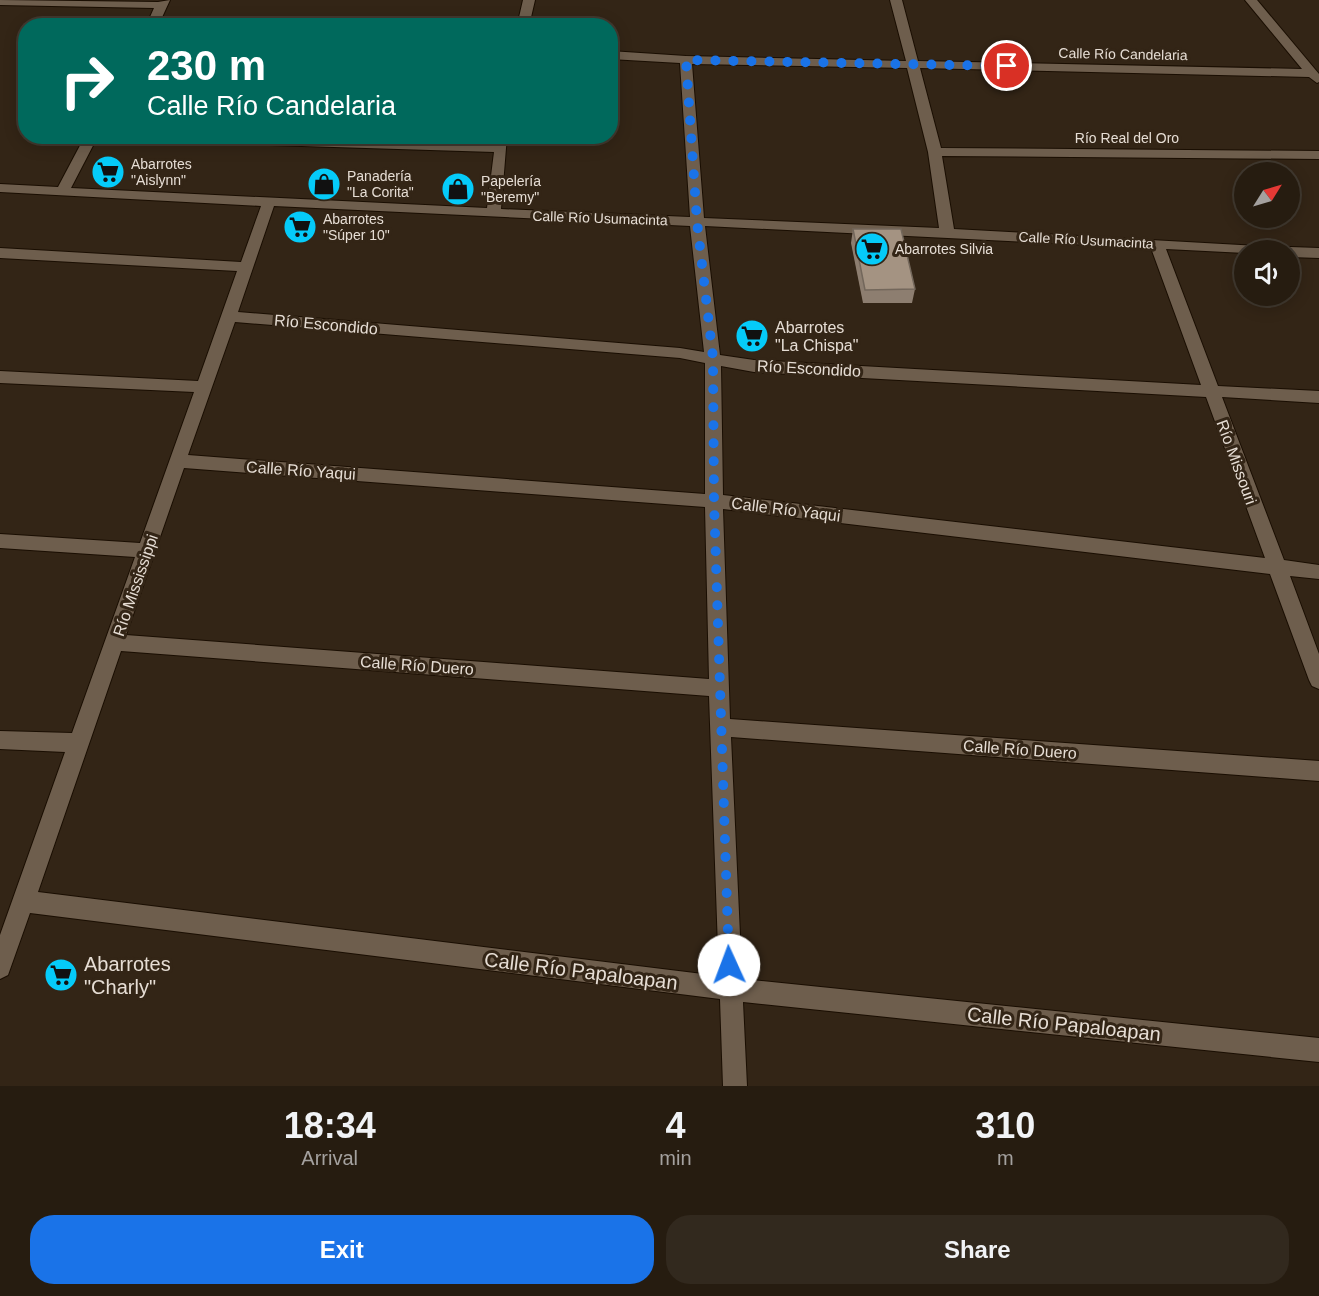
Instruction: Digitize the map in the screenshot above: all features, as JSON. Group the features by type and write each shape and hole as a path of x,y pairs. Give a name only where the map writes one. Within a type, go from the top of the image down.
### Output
{"street":[{"path":"525,18 529,0"},
{"path":"896,0 935,152 947,232"},
{"path":"1251,0 1315,77"},
{"path":"0,2 162,2 155,18"},
{"name":"Calle Río Candelaria","path":"618,56 686,60 913,64 1315,77"},
{"path":"1299,56 1319,56"},
{"path":"686,60 697,222 713,358 719,688 735,1086"},
{"path":"62,192 88,144"},
{"path":"493,214 501,144"},
{"name":"Río Real del Oro","path":"935,152 1319,154"},
{"name":"Calle Río Usumacinta","path":"0,188 493,214 947,232 1234,248"},
{"name":"Río Mississippi","path":"0,967 269,202"},
{"name":"Río Missouri","path":"1157,244 1319,680"},
{"path":"1300,252 1319,253"},
{"path":"0,253 247,267"},
{"name":"Río Escondido","path":"230,316 680,352 754,366 1319,397"},
{"path":"0,376 204,387"},
{"name":"Calle Río Yaqui","path":"178,461 714,501 1277,569 1319,572"},
{"path":"0,541 146,551"},
{"name":"Calle Río Duero","path":"115,642 719,688"},
{"name":"Calle Río Duero","path":"721,727 1319,771"},
{"path":"0,740 79,743"},
{"name":"Calle Río Papaloapan","path":"23,901 730,989 1319,1050"}],"building":[{"path":"853,229 901,229 915,289 865,290"}],"place":[{"name":"Abarrotes \"Aislynn\"","path":"108,172"},
{"name":"Panadería \"La Corita\"","path":"324,184"},
{"name":"Papelería \"Beremy\"","path":"458,189"},
{"name":"Abarrotes \"Súper 10\"","path":"300,227"},
{"name":"Abarrotes Silvia","path":"872,249"},
{"name":"Abarrotes \"La Chispa\"","path":"752,336"},
{"name":"Abarrotes \"Charly\"","path":"61,975"}],"route":[{"path":"729,965 714,501 713,358 697,222 686,60 1007,66"}]}
